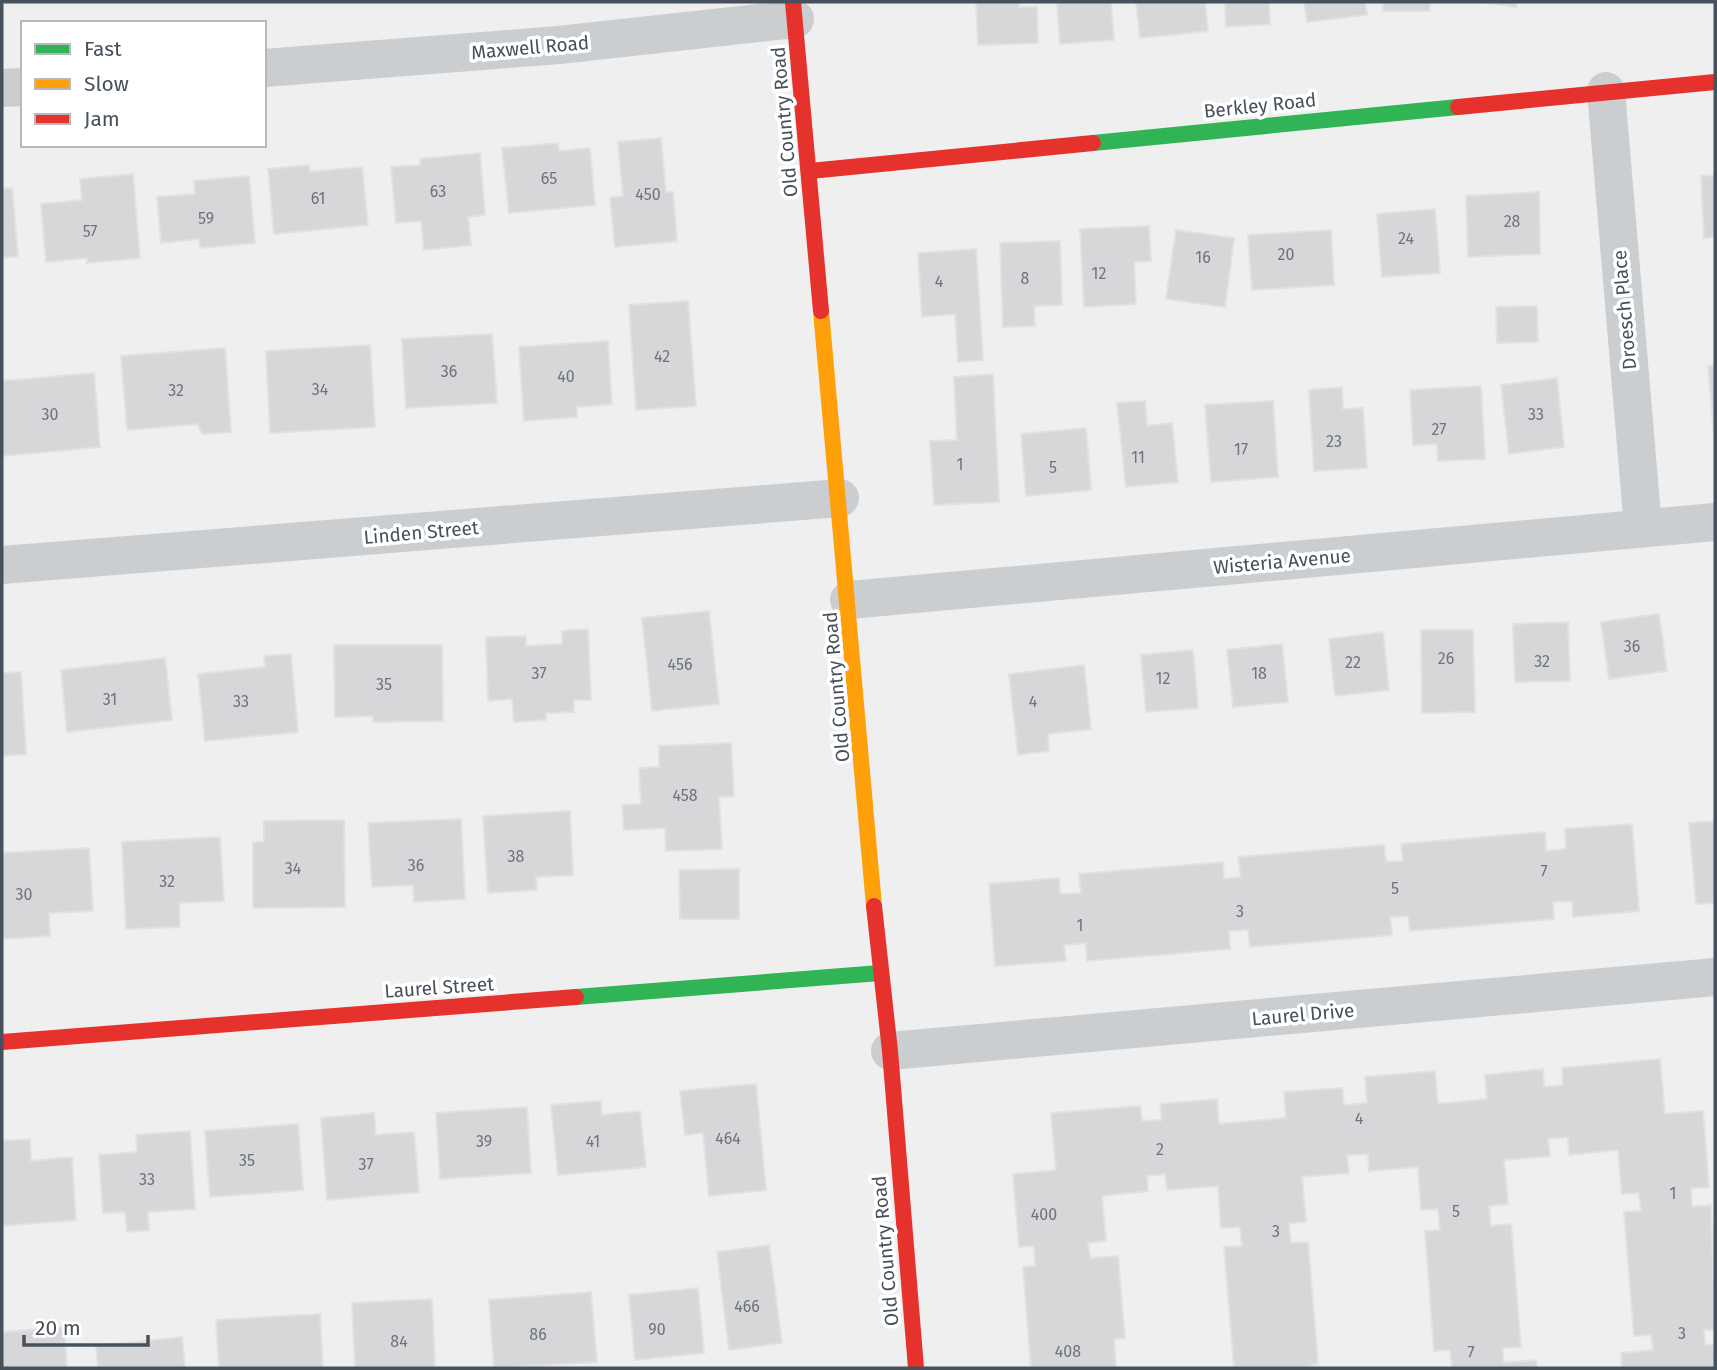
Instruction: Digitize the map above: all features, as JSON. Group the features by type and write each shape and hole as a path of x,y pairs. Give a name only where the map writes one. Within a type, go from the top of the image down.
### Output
{"street":[{"name":"Maxwell Road","path":"266,68 559,45 794,10"},
{"name":"Old Country Road","path":"794,10 840,498 880,973 890,1051 915,1368"},
{"name":"Berkley Road","path":"810,171 1715,82"},
{"path":"2,88 21,87"},
{"name":"Droesch Place","path":"1606,92 1643,528"},
{"name":"Linden Street","path":"2,565 840,498"},
{"name":"Wisteria Avenue","path":"849,600 1715,522"},
{"name":"Laurel Street","path":"2,1042 880,973"},
{"name":"Laurel Drive","path":"890,1051 1715,977"}],"building":[{"path":"976,2 1019,2 1019,7 1037,7 1038,43 978,45"},
{"path":"1057,2 1111,2 1114,40 1060,44"},
{"path":"1136,2 1205,2 1208,31 1140,38"},
{"path":"1225,2 1269,2 1270,24 1226,27"},
{"path":"1304,2 1365,2 1367,15 1307,22"},
{"path":"1383,2 1430,2 1430,11 1383,11"},
{"path":"1482,2 1517,2 1516,7"},
{"path":"661,138 666,192 673,192 677,241 615,247 610,198 623,196 618,142"},
{"path":"558,143 559,151 590,148 595,205 509,213 502,148"},
{"path":"480,153 485,215 468,217 471,245 424,250 421,221 396,223 391,167 420,165 420,159"},
{"path":"309,165 310,172 362,167 368,225 274,234 268,169"},
{"path":"133,174 140,258 87,263 87,258 46,262 41,204 82,200 80,179"},
{"path":"1715,175 1715,237 1704,238 1701,176"},
{"path":"249,176 255,243 200,248 199,239 161,243 157,197 195,194 194,181"},
{"path":"12,188 18,256 2,258 2,189"},
{"path":"1539,192 1540,254 1468,257 1466,196"},
{"path":"1435,209 1440,273 1382,277 1377,214"},
{"path":"1149,226 1151,261 1134,262 1136,304 1084,307 1080,229"},
{"path":"1176,230 1234,238 1225,307 1166,299"},
{"path":"1331,230 1334,285 1252,290 1248,235"},
{"path":"1060,241 1062,305 1034,306 1035,326 1003,327 1000,243"},
{"path":"976,249 983,360 958,362 955,314 922,317 918,253"},
{"path":"688,301 696,406 636,410 629,305"},
{"path":"1537,306 1538,342 1497,343 1496,307"},
{"path":"492,334 497,403 406,408 402,339"},
{"path":"608,341 612,404 577,407 577,417 524,421 519,347"},
{"path":"370,345 375,427 270,433 266,351"},
{"path":"225,348 231,432 202,434 198,424 127,430 121,356"},
{"path":"1715,365 1715,436 1714,436 1708,366"},
{"path":"94,373 100,447 2,456 2,381"},
{"path":"993,374 999,502 934,505 930,441 957,440 954,377"},
{"path":"1557,378 1564,447 1509,454 1501,385"},
{"path":"1481,386 1485,459 1438,461 1437,444 1413,445 1410,390"},
{"path":"1342,387 1343,409 1363,408 1367,468 1314,471 1309,390"},
{"path":"1145,401 1147,426 1172,423 1178,482 1126,487 1117,403"},
{"path":"1273,401 1278,477 1211,482 1205,405"},
{"path":"1086,428 1091,490 1026,496 1021,434"},
{"path":"709,611 719,704 652,711 642,618"},
{"path":"1659,614 1667,671 1609,679 1601,622"},
{"path":"1568,622 1570,681 1515,682 1513,624"},
{"path":"588,629 591,700 574,700 574,712 546,713 546,720 514,722 512,699 488,701 486,637 526,636 526,646 562,644 562,631"},
{"path":"1421,630 1473,630 1475,712 1422,713"},
{"path":"1383,632 1389,690 1335,696 1329,639"},
{"path":"1282,644 1288,702 1233,707 1227,650"},
{"path":"334,645 442,645 443,721 373,722 373,716 335,717"},
{"path":"1193,650 1198,708 1146,712 1141,655"},
{"path":"291,654 298,732 205,741 198,674 265,667 264,656"},
{"path":"165,658 172,720 67,732 61,670"},
{"path":"1084,665 1091,729 1048,734 1049,751 1018,755 1009,674"},
{"path":"21,672 26,754 2,756 2,673"},
{"path":"731,743 734,796 719,797 722,849 666,851 665,828 624,830 622,805 641,804 639,768 659,767 659,746"},
{"path":"570,811 573,875 536,877 537,890 488,893 483,816"},
{"path":"461,819 465,899 414,902 413,885 372,887 368,823"},
{"path":"344,820 345,907 253,908 253,842 264,842 264,821"},
{"path":"1715,821 1715,903 1696,904 1689,823"},
{"path":"1632,824 1639,911 1573,917 1572,901 1553,902 1554,919 1410,931 1408,916 1390,917 1392,935 1250,947 1248,930 1229,931 1230,949 1087,961 1086,943 1064,945 1066,961 995,966 989,884 1059,878 1060,894 1081,893 1079,874 1223,862 1224,879 1241,877 1238,857 1384,845 1386,862 1403,861 1401,844 1545,832 1546,851 1566,849 1565,829"},
{"path":"220,837 224,901 179,903 180,927 126,929 122,842"},
{"path":"89,848 93,911 49,913 50,936 2,939 2,853"},
{"path":"739,869 739,919 680,919 679,870"},
{"path":"1660,1059 1665,1114 1703,1111 1709,1187 1691,1188 1692,1207 1711,1205 1715,1330 1704,1330 1705,1345 1715,1344 1715,1368 1622,1368 1621,1353 1653,1350 1651,1335 1634,1336 1624,1212 1641,1211 1639,1193 1622,1194 1618,1150 1569,1155 1568,1137 1548,1139 1550,1156 1504,1160 1508,1204 1489,1206 1491,1226 1511,1224 1521,1347 1502,1348 1504,1363 1536,1360 1537,1368 1452,1368 1450,1350 1434,1351 1425,1231 1440,1230 1438,1209 1421,1210 1418,1167 1369,1171 1368,1154 1347,1155 1349,1173 1302,1177 1306,1222 1289,1223 1291,1243 1308,1242 1318,1364 1302,1368 1234,1368 1224,1247 1242,1246 1240,1227 1221,1228 1218,1186 1167,1190 1165,1174 1147,1176 1148,1191 1102,1196 1106,1241 1088,1243 1090,1258 1118,1256 1125,1338 1114,1339 1116,1368 1031,1368 1023,1267 1035,1266 1034,1246 1019,1247 1013,1174 1056,1170 1051,1113 1140,1106 1142,1121 1162,1120 1160,1104 1217,1099 1219,1124 1286,1118 1284,1092 1342,1088 1344,1105 1367,1103 1365,1077 1435,1071 1438,1104 1487,1099 1485,1075 1543,1069 1544,1087 1563,1085 1562,1068"},
{"path":"756,1084 766,1190 709,1196 703,1133 685,1135 680,1091"},
{"path":"601,1101 602,1115 640,1111 646,1167 558,1175 551,1105"},
{"path":"527,1107 531,1173 440,1179 436,1113"},
{"path":"374,1113 376,1135 414,1132 419,1192 327,1200 321,1118"},
{"path":"298,1124 303,1190 210,1197 205,1131"},
{"path":"190,1131 195,1209 148,1212 149,1230 127,1232 125,1212 103,1213 99,1155 137,1152 136,1135"},
{"path":"30,1139 31,1161 72,1157 76,1220 2,1226 2,1141"},
{"path":"769,1245 782,1343 729,1350 717,1252"},
{"path":"698,1288 704,1353 635,1360 629,1295"},
{"path":"591,1292 597,1362 494,1368 489,1300"},
{"path":"432,1299 435,1367 355,1368 352,1303"},
{"path":"320,1314 323,1368 219,1368 216,1320"},
{"path":"64,1327 67,1368 2,1368 2,1332"},
{"path":"182,1337 185,1368 98,1368 96,1346"}],"traffic: fast":[{"path":"1093,143 1458,107"},
{"path":"576,997 880,973"}],"traffic: slow":[{"path":"821,311 874,906"}],"traffic: jam":[{"path":"793,2 821,311"},
{"path":"1458,107 1715,82"},
{"path":"810,171 1093,143"},
{"path":"874,906 890,1051 916,1368"},
{"path":"2,1042 576,997"}]}
